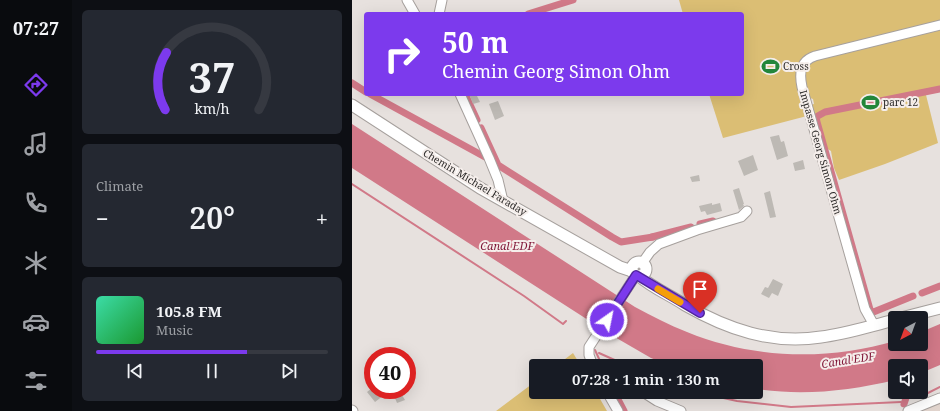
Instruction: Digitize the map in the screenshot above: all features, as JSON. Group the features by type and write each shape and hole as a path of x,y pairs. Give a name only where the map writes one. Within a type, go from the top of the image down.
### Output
{"main road":[{"name":"Chemin Michael Faraday","path":"352,105 503,201 600,255 620,262 637,272"},
{"path":"637,272 648,283 674,298 720,323 742,332 769,337 811,339 841,334 888,322"},
{"path":"928,311 940,308"}],"street":[{"path":"407,0 414,12"},
{"path":"439,12 442,0"},
{"name":"Impasse Georg Simon Ohm","path":"869,326 802,87 800,74 801,68 806,60 815,56 940,25"},
{"path":"461,96 498,180 503,201"},
{"path":"591,359 588,352 591,344 654,247 697,230 741,217 747,211"},
{"path":"910,411 940,398"},
{"path":"611,399 618,411"},
{"path":"654,399 681,411"}],"shaded area":[{"name":"Cross","path":"679,0 940,0 940,20 938,22 804,58 799,63 797,69 807,116 723,138 710,96 744,96 744,12 682,12"},
{"name":"parc 12","path":"940,28 940,87 925,91 938,143 839,180 834,168 831,151 823,146 810,105 814,104 813,99 807,97 803,79 807,62"},
{"path":"573,353 577,359 565,359"},
{"path":"529,386 529,399 600,399 607,411 496,411"},
{"path":"940,403 940,411 919,411"}],"water":[{"name":"Canal EDF","path":"352,124 635,307 680,329 712,341 738,348 790,354 843,352 888,343 888,351 928,351 928,329 940,324 940,365 928,370 928,359 888,359 888,382 843,390 791,392 763,390 763,359 653,359 613,336 352,168"}],"building":[{"path":"470,96 477,96 480,102 473,104"},
{"path":"498,101 504,116 495,120 489,104"},
{"path":"779,135 781,142 784,141 788,156 777,160 770,137"},
{"path":"753,155 758,170 744,176 738,161"},
{"path":"803,160 805,169 795,171 793,163"},
{"path":"699,175 700,181 692,182 690,177"},
{"path":"739,188 744,206 739,210 733,190"},
{"path":"770,191 776,217 770,218 764,193"},
{"path":"712,203 712,205 720,203 722,211 707,215 705,211 701,212 699,206"},
{"path":"773,279 783,284 778,296 772,293 769,298 761,294 765,287 768,288"},
{"path":"395,399 405,400 397,403"}],"waterway":[{"path":"534,12 573,0"},
{"path":"352,83 364,91"},
{"path":"913,296 871,313 816,117 825,112 940,89"},
{"path":"374,96 485,157"},
{"path":"466,96 477,120"},
{"path":"481,128 498,165 621,242 653,237"},
{"path":"352,184 524,296 563,324 566,321"},
{"path":"700,224 713,221"},
{"path":"652,237 691,227"},
{"path":"922,293 940,286"},
{"path":"595,350 599,359"},
{"path":"599,353 612,359"},
{"path":"928,393 940,387"},
{"path":"618,399 624,411"},
{"path":"728,399 791,407 901,402"},
{"path":"904,404 906,399"}],"slow traffic":[{"path":"658,289 680,302"}],"place":[{"name":"Cross","path":"770,66"},
{"name":"parc 12","path":"870,102"}],"route":[{"path":"607,320 636,275 700,313"}]}
